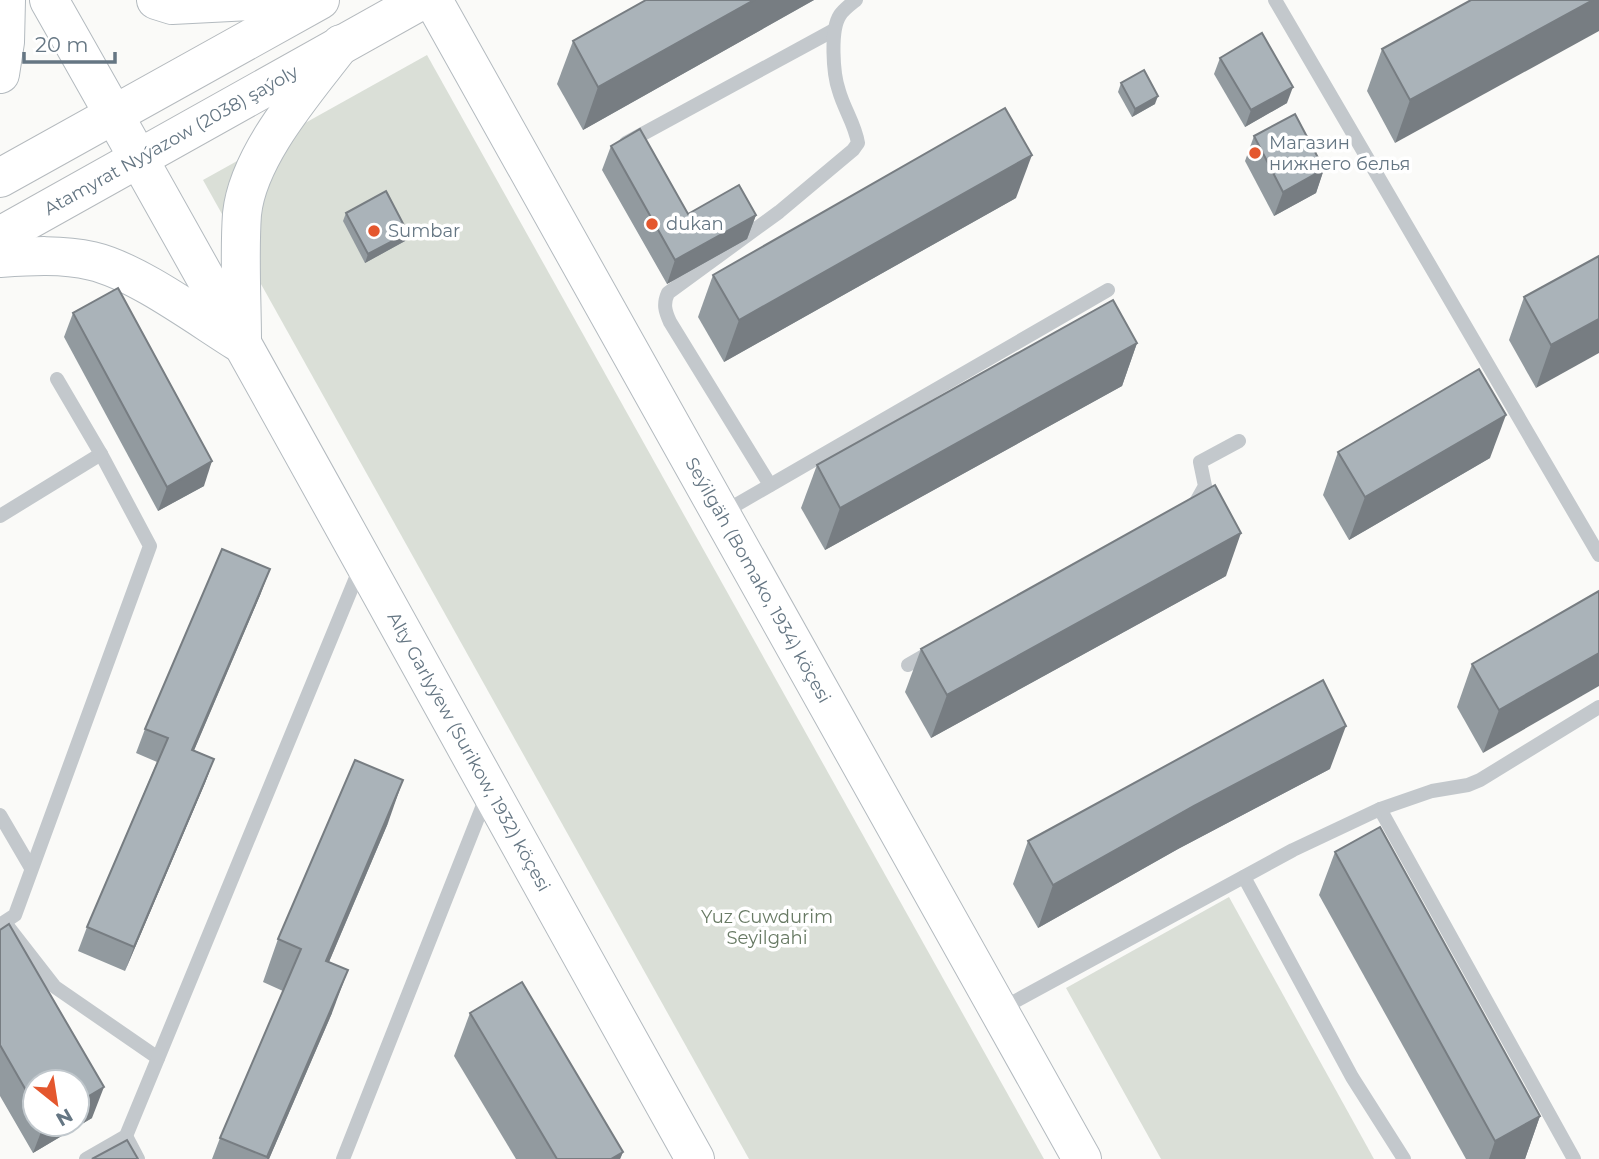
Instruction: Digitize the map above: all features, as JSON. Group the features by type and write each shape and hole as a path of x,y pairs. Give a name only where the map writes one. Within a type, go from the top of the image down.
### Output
{"street":[{"path":"0,74 5,42 6,0"},
{"name":"Alty Garlyýew (Surikow, 1932) köçesi","path":"49,0 364,559 489,791 695,1159"},
{"path":"156,0 172,5 272,0"},
{"path":"0,178 320,0"},
{"name":"Atamyrat Nyýazow (2038) şaýoly","path":"0,236 422,0"},
{"name":"Seýilgäh (Bomako, 1934) köçesi","path":"433,0 1082,1159"},
{"name":"Atamyrat Nyýazow (2038) şaýoly","path":"242,345 243,212 255,170 281,124 341,44"},
{"name":"Alty Garlyýew (Surikow, 1932) köçesi","path":"0,258 64,256 94,261 138,280 242,345"}],"lane":[{"path":"770,485 670,321 665,310 666,299 668,293 779,212 858,143 856,129 839,91 835,30 840,14 856,0"},
{"path":"1275,0 1599,555"},
{"path":"611,151 835,30"},
{"path":"721,514 1108,290"},
{"path":"57,379 102,454 150,546 15,915 2,923 55,987 158,1058"},
{"path":"1181,513 1196,502 1205,486 1200,462 1239,441"},
{"path":"0,516 102,454"},
{"path":"86,1159 126,1136 364,559"},
{"path":"908,665 943,645"},
{"path":"997,1010 1293,850 1380,810 1432,791 1468,785 1480,780 1599,708"},
{"path":"343,1159 489,791"},
{"path":"1380,810 1574,1159"},
{"path":"0,815 31,867"},
{"path":"1244,877 1352,1077 1404,1159"},
{"path":"126,1136 138,1159"}],"green space":[{"name":"Yuz Cuwdurim Seyilgahi","path":"427,55 1044,1159 749,1159 203,180"},
{"path":"1229,897 1374,1159 1161,1159 1066,988"}],"building":[{"path":"646,0 754,0 598,87 573,41"},
{"path":"1471,0 1593,0 1410,100 1382,49"},
{"path":"1262,33 1293,87 1251,110 1220,58"},
{"path":"1144,70 1158,96 1135,109 1121,83"},
{"path":"1005,108 1032,155 739,320 713,275"},
{"path":"1295,114 1324,169 1283,192 1254,136"},
{"path":"640,129 688,214 739,185 756,215 675,260 611,146"},
{"name":"Sumbar","path":"386,191 408,233 368,254 346,213"},
{"path":"1599,256 1599,319 1551,345 1524,297"},
{"path":"118,288 212,461 167,487 73,313"},
{"path":"1113,300 1137,343 840,508 817,465"},
{"path":"1479,369 1506,415 1365,497 1338,452"},
{"path":"1215,485 1241,533 947,695 921,649"},
{"path":"222,549 270,569 192,750 214,759 134,947 87,927 168,738 145,729"},
{"path":"1599,591 1599,653 1499,710 1472,664"},
{"path":"1323,680 1346,726 1194,806 1053,885 1028,841"},
{"path":"355,760 403,780 326,961 348,970 267,1157 220,1138 301,949 278,939"},
{"path":"1380,827 1540,1116 1495,1141 1335,852"},
{"path":"9,924 104,1087 91,1095 91,1068 21,1068 21,1082 0,1045 0,930"},
{"path":"522,982 623,1152 611,1159 557,1159 470,1013"},
{"path":"127,1140 138,1159 92,1159"}],"place":[{"name":"Магазин нижнего белья","path":"1255,153"},
{"name":"dukan","path":"652,224"},
{"name":"Sumbar","path":"374,231"}]}
